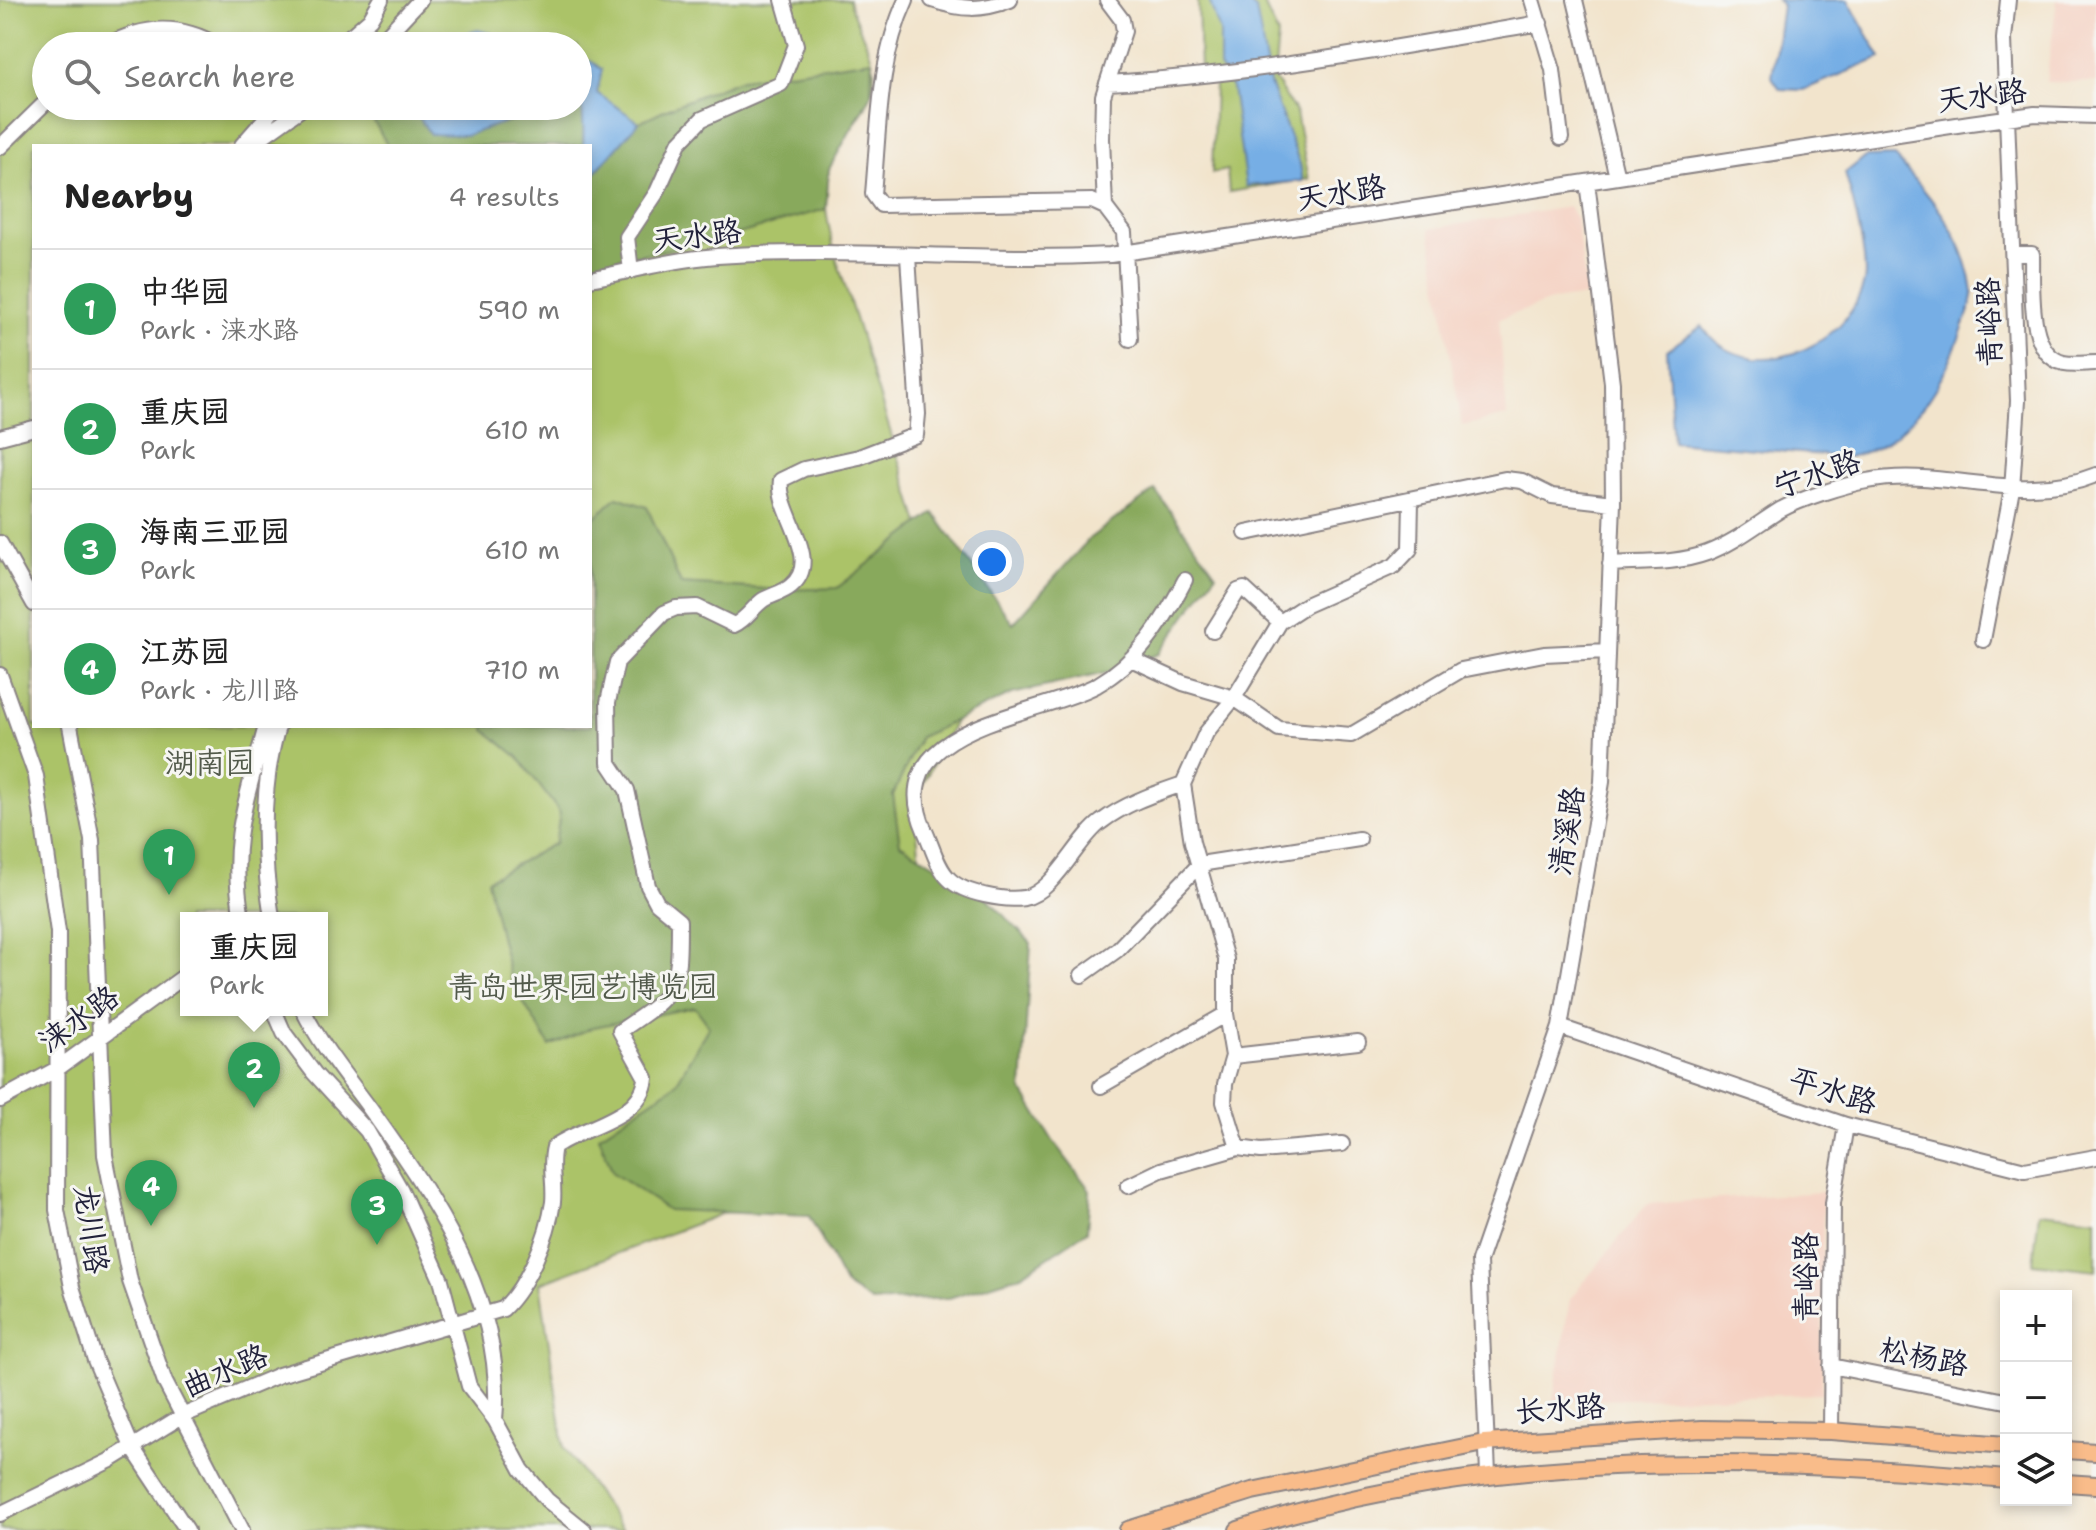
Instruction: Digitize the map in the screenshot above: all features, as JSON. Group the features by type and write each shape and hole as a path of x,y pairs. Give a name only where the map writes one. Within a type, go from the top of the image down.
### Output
{"main road":[{"name":"长水路","path":"1128,1530 1252,1491 1484,1443 1702,1429 1831,1431 2000,1445"},
{"path":"2072,1450 2096,1452"},
{"name":"长水路","path":"1238,1530 1374,1495 1488,1474 1703,1463 1848,1465 2000,1478"},
{"path":"2072,1483 2096,1485"}],"street":[{"path":"355,32 370,19 381,0"},
{"path":"390,32 420,0"},
{"path":"631,271 627,237 657,192 679,143 702,119 781,84 796,45 783,0"},
{"path":"906,0 895,24 885,68 873,194 876,201 881,205 1092,201 1105,207 1124,232 1130,339"},
{"path":"932,0 955,8 983,10 1010,0"},
{"path":"1105,207 1102,125 1107,83 1124,31 1122,20 1107,0"},
{"path":"1532,0 1553,70 1561,138"},
{"path":"1575,0 1617,177"},
{"name":"青峪路","path":"1983,640 2012,489 2018,401 2004,39 2008,0"},
{"path":"1107,83 1201,78 1270,69 1540,23"},
{"path":"135,32 156,28 183,32"},
{"name":"天水路","path":"592,279 713,256 788,253 1033,259 1125,252 2035,114 2096,116"},
{"path":"0,147 32,116"},
{"path":"243,144 262,120"},
{"path":"280,120 282,124"},
{"path":"252,144 287,120"},
{"name":"清溪路","path":"1488,1474 1484,1443 1479,1261 1560,1027 1602,782 1613,503 1612,383 1587,182"},
{"path":"2013,254 2032,254 2036,337 2055,359 2065,363 2096,363"},
{"name":"曲水路","path":"0,1514 132,1447 182,1416 279,1375 503,1309 516,1297 536,1254 553,1203 550,1160 554,1147 613,1120 645,1085 641,1066 620,1031 663,1003 677,979 679,921 657,903 648,886 627,790 609,763 608,702 617,662 664,613 676,608 697,607 734,625 766,598 790,588 799,578 802,552 780,500 781,480 804,469 859,457 916,435 918,414 908,256"},
{"path":"0,437 32,429"},
{"name":"宁水路","path":"1610,564 1686,560 1708,553 1741,537 1783,508 1867,481 1933,477 2012,489 2082,481 2096,475"},
{"path":"1246,533 1411,501 1471,483 1505,479 1522,481 1552,496 1613,503"},
{"path":"1238,1148 1224,1102 1225,1084 1233,1056 1226,1014 1226,959 1192,842 1183,784 1206,733 1234,698 1280,622 1306,605 1394,566 1410,549 1411,501"},
{"path":"0,543 32,600"},
{"path":"1183,784 1132,802 1098,824 1041,889 1023,898 966,889 950,880 914,807 917,785 927,764 960,734 1095,686 1133,660 1168,613 1185,580"},
{"path":"1213,631 1238,591 1244,589 1280,622"},
{"path":"1133,660 1183,683 1234,698 1279,729 1351,735 1461,670 1544,654 1607,651"},
{"name":"龙川路","path":"0,675 36,776 58,932 57,1210 72,1287 95,1360 132,1447 187,1530"},
{"path":"70,728 92,840 105,1155 130,1281 165,1382 242,1530"},
{"path":"241,912 236,871 239,820 265,728"},
{"path":"271,912 263,824 270,755 277,728"},
{"path":"1082,975 1117,950 1200,864 1359,839"},
{"name":"涞水路","path":"0,1100 57,1069 101,1033 180,979"},
{"path":"1101,1086 1226,1014"},
{"path":"277,1016 284,1033 314,1073 367,1131 401,1190 441,1280 469,1386 495,1420 522,1470 547,1500 584,1530"},
{"path":"307,1016 428,1193 470,1270 485,1314 498,1387 495,1420"},
{"name":"平水路","path":"1560,1027 1846,1125 2025,1170 2096,1157"},
{"path":"1233,1056 1358,1042"},
{"name":"青峪路","path":"1831,1431 1833,1203 1846,1125"},
{"path":"1128,1186 1161,1170 1238,1148 1261,1151 1342,1144"},
{"name":"松杨路","path":"1831,1366 2000,1400"}],"shaded area":[{"path":"2057,0 2096,0 2096,82 2046,82"},
{"path":"1569,207 1576,218 1587,296 1551,301 1499,319 1507,416 1462,426 1429,229"},
{"path":"1823,1192 1822,1394 1553,1401 1570,1299 1647,1204"}],"green space":[{"name":"青岛世界园艺博览园","path":"0,0 849,0 869,50 874,82 867,105 839,147 829,169 825,190 828,222 835,254 971,690 914,801 946,1128 540,1283 564,1447 623,1530 0,1530"},
{"path":"1198,0 1262,0 1278,35 1274,79 1296,113 1309,179 1229,192 1227,170 1212,173 1215,84 1200,72"},
{"path":"872,60 871,94 829,169 826,209 714,241 592,264 592,176 639,122 741,79"},
{"path":"373,120 421,120 430,134 515,120 585,120 583,144 387,144"},
{"path":"1155,490 1216,574 1159,654 1106,673 1012,694 920,737 893,795 900,844 980,891 1031,943 1022,1090 1053,1141 1090,1190 1087,1231 1021,1275 949,1298 871,1302 846,1286 809,1216 668,1210 613,1173 599,1136 675,1085 709,1026 695,1007 594,1027 550,1046 511,982 487,880 555,843 560,813 518,757 486,728 592,728 592,520 617,497 647,507 681,584 785,590 837,588 934,513 1013,624 1090,538"},
{"path":"2039,1212 2096,1218 2096,1270 2033,1263"}],"water":[{"path":"1209,0 1243,0 1256,9 1270,84 1300,164 1303,181 1246,186 1232,88 1220,67 1220,32"},
{"path":"1777,0 1848,0 1881,58 1803,90 1780,89 1772,77 1782,6"},
{"path":"592,62 602,70 597,93 639,122 592,176 592,144 583,144 583,120 592,120"},
{"path":"421,120 511,120 467,135 430,134"},
{"path":"1894,156 1933,201 1954,235 1963,253 1973,292 1971,305 1946,369 1921,409 1889,440 1869,451 1847,457 1673,442 1667,350 1702,326 1720,345 1743,355 1767,358 1793,354 1817,343 1838,327 1854,306 1865,272 1859,228 1845,173 1865,157"}],"place":[{"name":"中华园","path":"169,895"},
{"name":"重庆园","path":"254,1108"},
{"name":"江苏园","path":"151,1226"},
{"name":"海南三亚园","path":"377,1245"}],"park label":[{"name":"湖南园","path":"210,763"}]}
